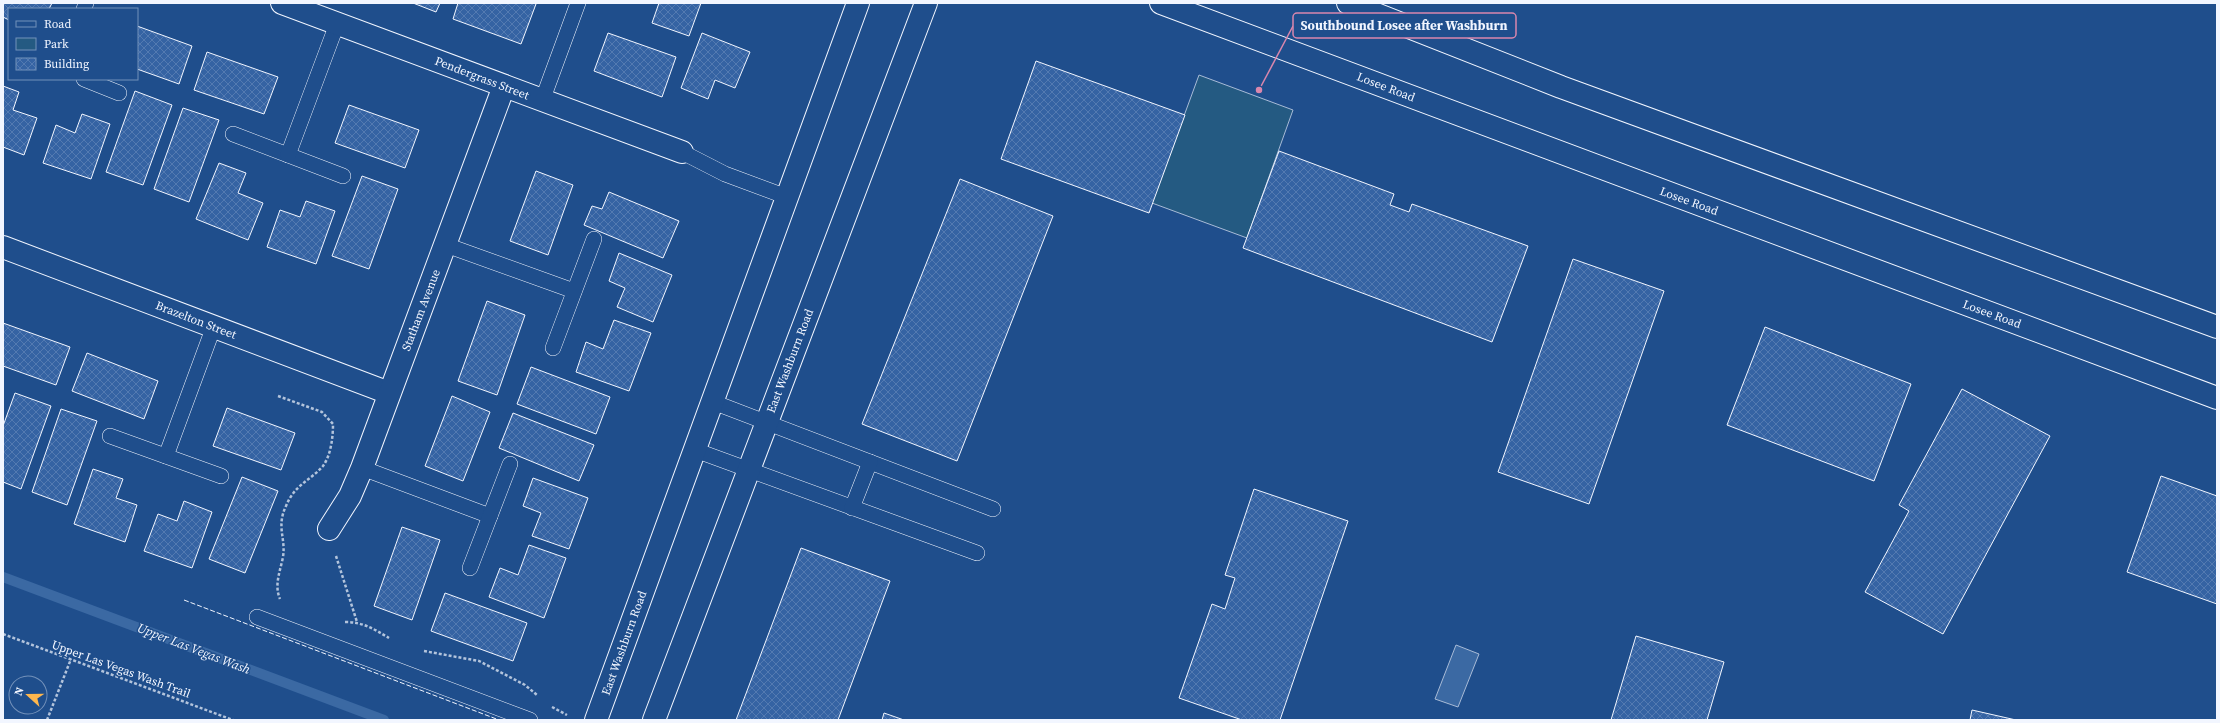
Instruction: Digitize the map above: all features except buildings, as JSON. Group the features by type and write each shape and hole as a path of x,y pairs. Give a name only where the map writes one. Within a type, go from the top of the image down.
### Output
{"street":[{"name":"Pendergrass Street","path":"282,3 318,9 337,24 682,152"},
{"name":"East Washburn Road","path":"596,720 858,3"},
{"name":"East Washburn Road","path":"654,720 926,3"},
{"name":"Losee Road","path":"1161,3 2217,398"},
{"path":"1348,3 1560,87 2217,327"},
{"name":"Statham Avenue","path":"329,529 350,496 362,468 504,86"},
{"name":"Brazelton Street","path":"3,247 214,326 389,394"}],"lane":[{"path":"542,101 578,3"},
{"path":"288,155 337,24"},
{"path":"86,80 119,93"},
{"path":"233,134 343,176"},
{"path":"682,152 725,174 787,197"},
{"path":"553,348 594,239"},
{"path":"446,245 574,291"},
{"path":"166,456 214,326"},
{"path":"713,402 994,509"},
{"path":"110,436 221,476"},
{"path":"695,450 977,553"},
{"path":"852,508 870,462"},
{"path":"470,568 510,464"},
{"path":"362,468 490,516"},
{"path":"257,617 530,720"}],"path":[{"path":"278,396 322,412 333,424 332,442 323,465 294,490 280,521 283,556 277,580 279,598 283,604"},
{"path":"329,529 340,572 358,622"},
{"path":"339,622 358,622 368,625 393,640"},
{"name":"Upper Las Vegas Wash Trail","path":"3,634 233,720"},
{"path":"418,650 479,661 525,685 542,698"},
{"path":"47,720 71,659"},
{"path":"547,703 567,715"}],"green space":[{"path":"1199,75 1293,110 1247,238 1152,203"}],"shaded area":[{"path":"1456,645 1479,654 1458,707 1435,699"}],"waterway":[{"name":"Upper Las Vegas Wash","path":"3,577 384,720"}],"fence":[{"path":"184,600 499,720"}],"place":[{"name":"Southbound Losee after Washburn","path":"1259,90"}]}
